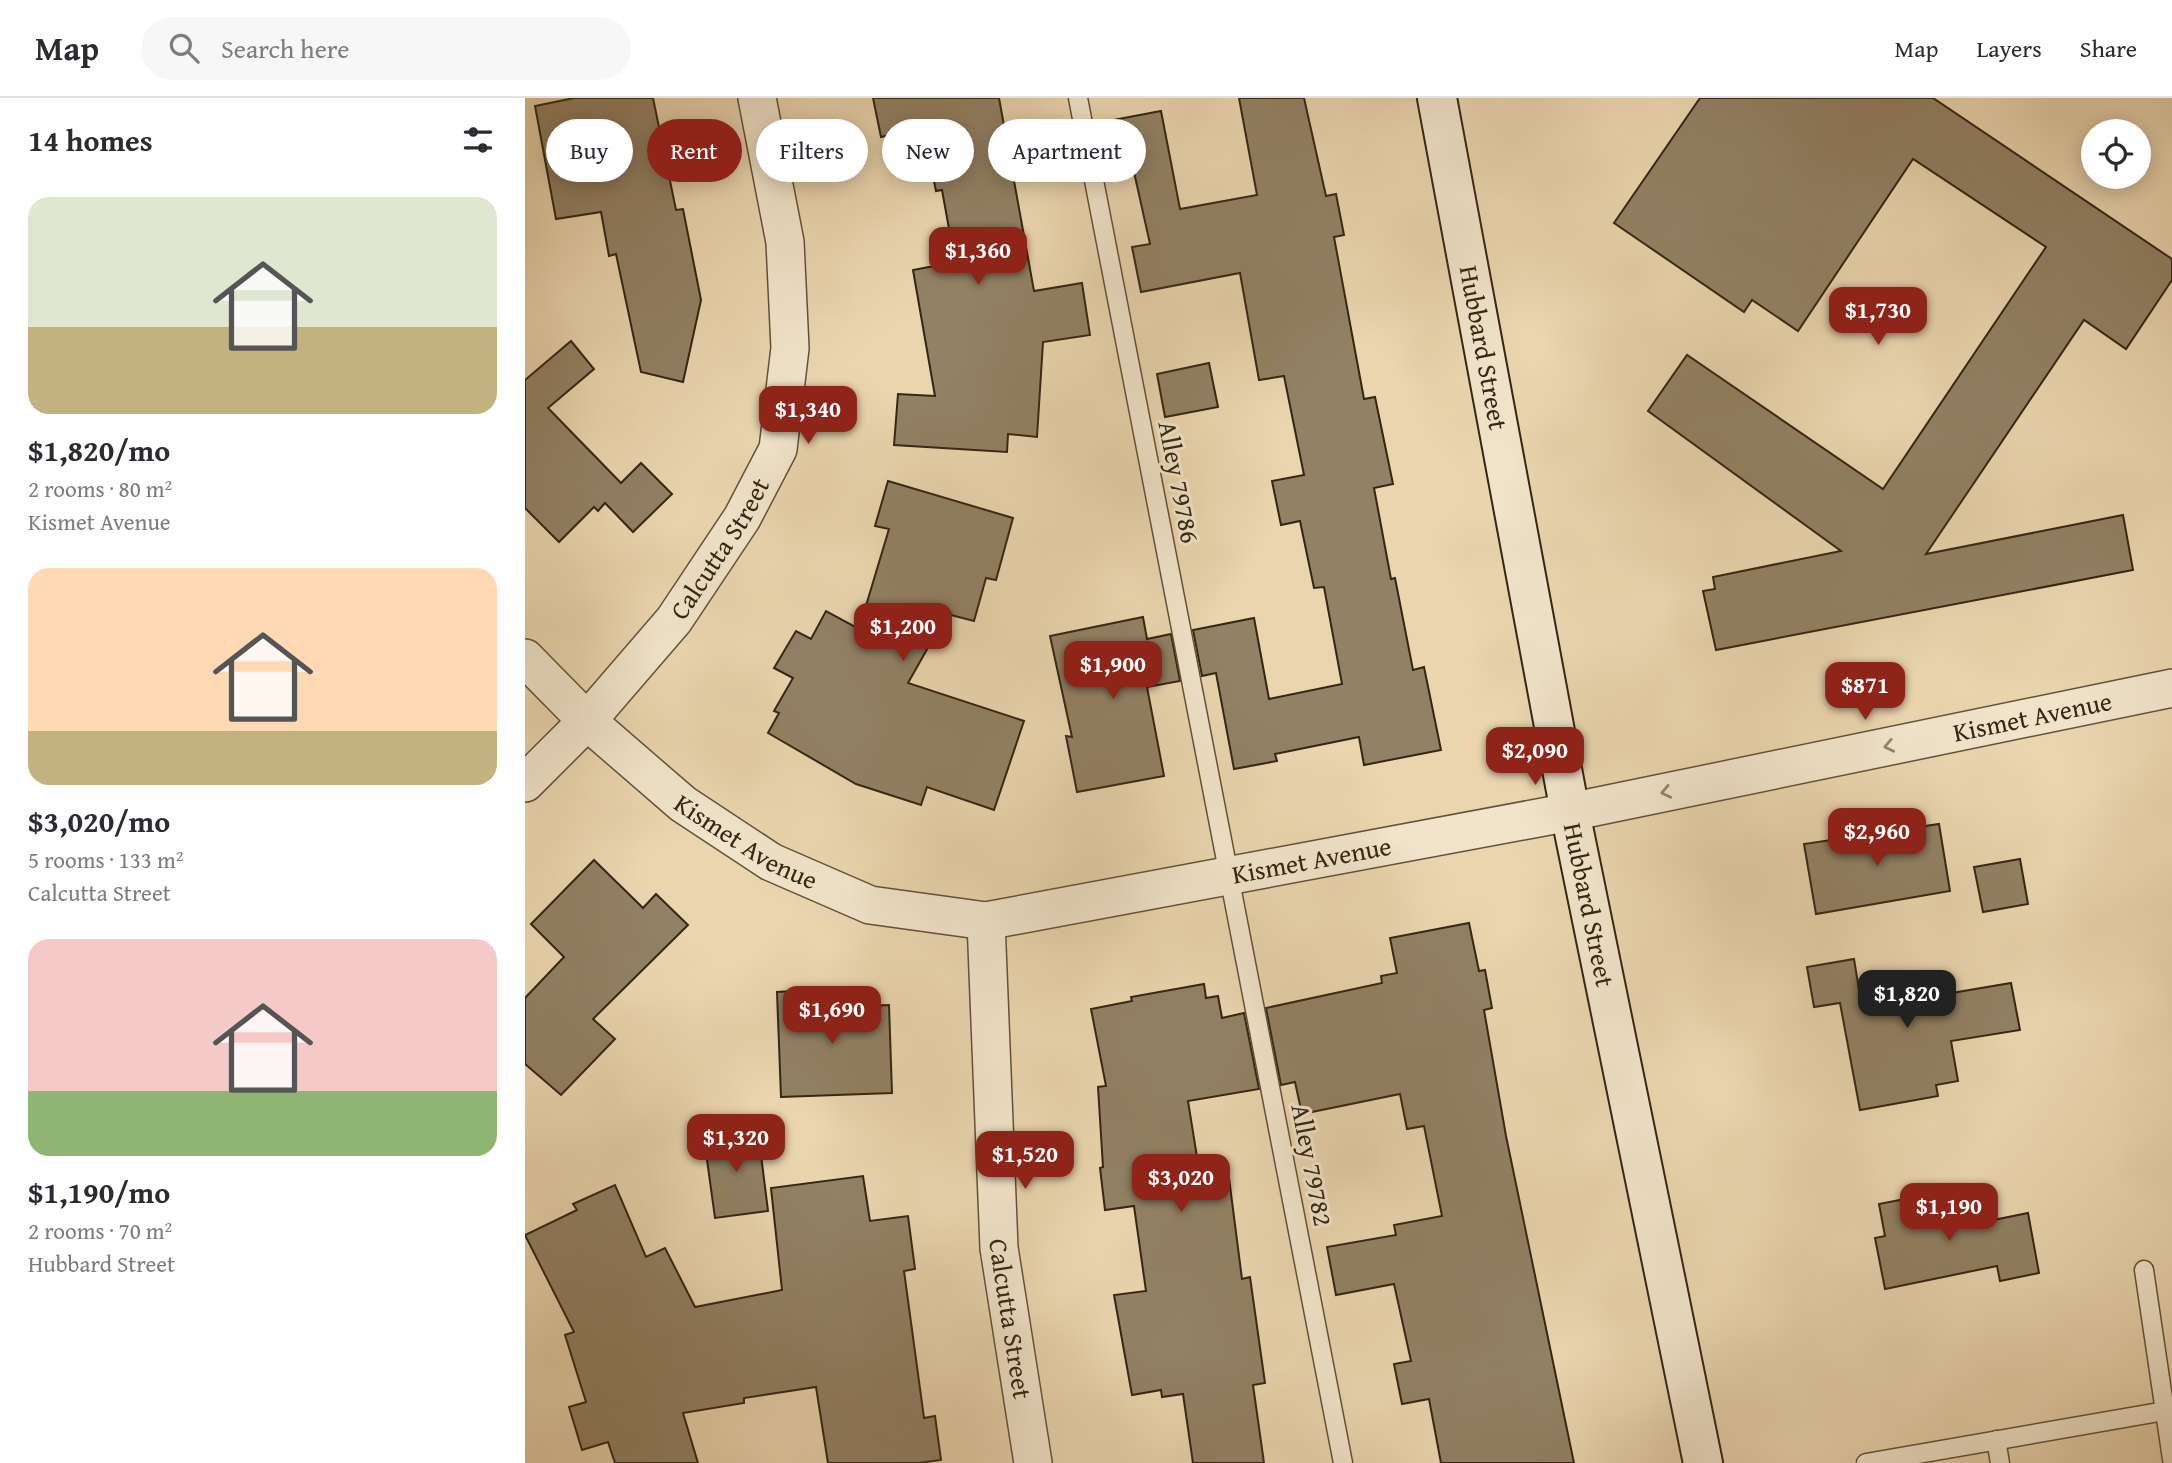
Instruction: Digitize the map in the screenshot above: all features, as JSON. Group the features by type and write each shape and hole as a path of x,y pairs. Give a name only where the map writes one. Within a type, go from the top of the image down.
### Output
{"main road":[{"name":"Hubbard Street","path":"1437,98 1570,812 1703,1463"}],"street":[{"name":"Calcutta Street","path":"525,783 587,721 674,620 741,518 778,449 790,348 785,242 757,98"},
{"name":"Kismet Avenue","path":"525,658 587,721 683,804 771,862 870,905 986,921 1570,812 2172,688"},
{"name":"Calcutta Street","path":"986,921 999,1248 1033,1463"}],"lane":[{"name":"Alley 79786","path":"1078,98 1229,876"},
{"name":"Alley 79782","path":"1229,876 1343,1463"},
{"path":"2144,1270 2172,1459"},
{"path":"1866,1463 2165,1411"},
{"path":"1996,1440 2000,1463"}],"building":[{"path":"574,98 653,98 657,119 647,119 647,182 670,182 676,210 683,209 701,300 683,382 641,372 616,254 609,256 601,212 556,219 549,182 633,182 633,119 546,119 546,165 535,106"},
{"path":"873,98 999,98 1003,119 988,119 988,182 1014,182 1034,291 1082,283 1090,335 1043,342 1037,437 1008,434 1007,452 894,445 898,394 935,396 913,270 955,262 942,190 936,191 934,182 974,182 974,119 882,119 881,137"},
{"path":"1239,98 1304,98 1326,196 1336,194 1344,235 1334,237 1364,399 1375,397 1393,484 1374,488 1391,579 1395,578 1413,670 1424,667 1441,750 1364,765 1359,737 1275,754 1277,761 1234,769 1216,673 1202,676 1193,630 1254,618 1269,699 1342,684 1324,587 1314,588 1300,521 1281,525 1272,481 1304,475 1284,376 1259,380 1240,273 1141,292 1132,247 1150,244 1136,182 1146,182 1146,119 1119,119 1161,111 1180,209 1257,195"},
{"path":"1700,98 1933,98 2172,259 2172,280 2126,349 2084,320 1926,554 2123,515 2133,570 1716,650 1703,591 1715,589 1713,577 1841,551 1648,411 1687,355 1883,489 2046,247 1913,159 1798,331 1752,300 1744,312 1614,223"},
{"path":"571,341 594,369 548,408 621,483 641,463 672,494 633,532 605,503 598,511 594,507 559,542 525,508 525,380"},
{"path":"1209,363 1218,407 1165,417 1157,374"},
{"path":"888,481 1013,518 996,580 986,578 974,621 947,614 908,683 1024,721 994,810 927,787 921,805 856,784 768,733 779,713 774,711 793,678 774,668 796,631 811,639 826,611 859,629 889,529 875,526"},
{"path":"1143,617 1147,639 1171,634 1180,681 1147,687 1164,776 1077,792 1066,736 1072,737 1050,636"},
{"path":"1939,824 1950,891 1816,914 1804,844"},
{"path":"2020,859 2028,904 1983,912 1974,867"},
{"path":"594,860 643,908 656,894 688,925 593,1019 615,1039 561,1095 525,1064 525,998 564,957 531,924"},
{"path":"1469,923 1479,971 1485,970 1492,1008 1484,1010 1506,1136 1574,1463 1441,1463 1429,1399 1402,1404 1394,1364 1411,1361 1394,1284 1336,1295 1327,1247 1396,1235 1394,1225 1442,1216 1424,1126 1407,1129 1400,1094 1302,1114 1295,1082 1281,1085 1266,1008 1382,983 1381,976 1397,973 1390,938"},
{"path":"1854,959 1859,990 1925,978 1928,997 2011,983 2020,1030 1951,1041 1958,1081 1936,1085 1938,1096 1860,1110 1840,1003 1814,1007 1807,967"},
{"path":"1204,984 1206,998 1218,996 1222,1018 1244,1013 1259,1089 1188,1101 1201,1182 1229,1178 1242,1279 1250,1277 1265,1383 1253,1385 1264,1463 1193,1463 1183,1394 1162,1397 1161,1390 1132,1395 1114,1295 1146,1291 1134,1206 1105,1210 1100,1168 1103,1167 1098,1087 1106,1086 1091,1009 1132,1001 1131,997"},
{"path":"830,989 831,1007 889,1005 892,1093 781,1097 777,992"},
{"path":"758,1131 768,1211 715,1218 704,1138"},
{"path":"863,1176 870,1221 908,1216 915,1269 904,1271 924,1418 935,1416 941,1460 918,1463 828,1463 816,1387 744,1398 744,1403 683,1413 698,1463 615,1463 608,1442 582,1450 569,1407 586,1402 565,1335 574,1332 525,1235 577,1210 573,1204 615,1185 646,1257 665,1248 695,1307 782,1290 771,1188"},
{"path":"1946,1191 1954,1228 2028,1213 2039,1273 2000,1281 1997,1266 1885,1289 1875,1238 1885,1236 1879,1204"}]}
